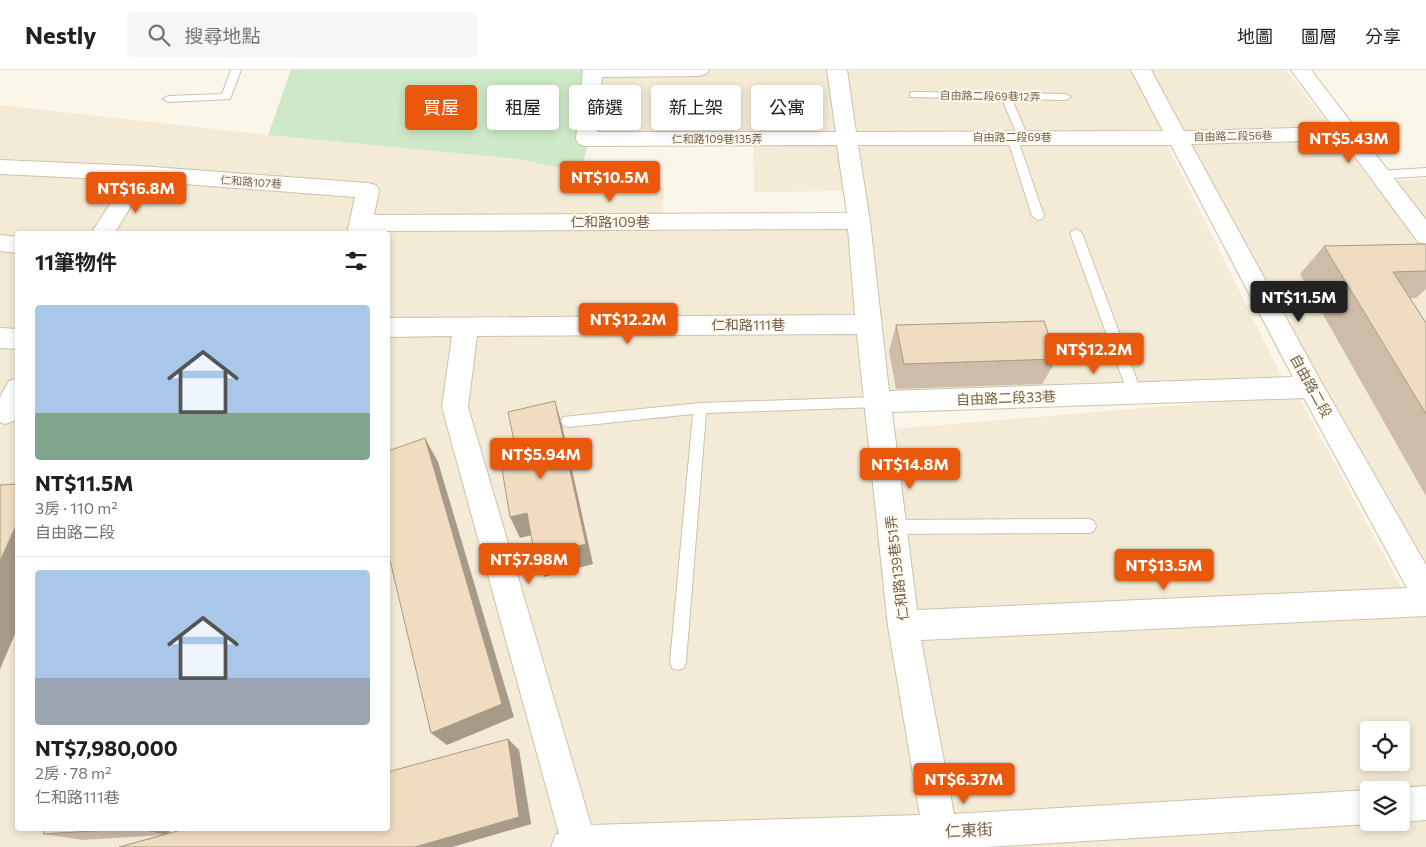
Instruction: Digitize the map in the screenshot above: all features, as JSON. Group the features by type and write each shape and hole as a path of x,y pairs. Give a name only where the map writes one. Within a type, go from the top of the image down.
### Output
{"street":[{"name":"仁和路109巷135弄","path":"699,70 593,71 586,139 847,138"},
{"path":"837,70 847,138"},
{"name":"自由路二段","path":"1141,70 1311,387 1426,594"},
{"path":"1301,70 1378,175 1426,236"},
{"name":"自由路二段56巷","path":"1177,138 1348,133"},
{"name":"自由路二段69巷","path":"847,138 1177,138"},
{"name":"仁和路139巷51弄","path":"847,138 859,221 868,324 903,626 941,839"},
{"name":"仁和路107巷","path":"0,167 140,174 368,190 359,228"},
{"path":"104,231 140,174"},
{"name":"仁和路109巷","path":"359,228 859,221"},
{"path":"0,243 15,245"},
{"name":"仁和路111巷","path":"390,327 868,324"},
{"path":"466,327 455,407 574,845"},
{"path":"0,338 15,339"},
{"name":"自由路二段33巷","path":"878,402 1311,387"},
{"path":"7,413 15,395"},
{"path":"903,626 1426,602"},
{"path":"1410,804 1426,803"},
{"name":"仁東街","path":"574,845 941,839 1360,808"}],"lane":[{"path":"168,99 226,96 236,70"},
{"name":"自由路二段69巷12弄","path":"914,95 1066,97"},
{"path":"1006,96 1038,216"},
{"path":"1378,175 1426,172"},
{"path":"1076,233 1135,394"},
{"path":"568,421 700,408 878,402"},
{"path":"678,662 700,408"},
{"path":"892,527 1089,526"}],"shaded area":[{"path":"600,70 1286,70 1332,129 593,136 594,130 641,130 641,85 598,85"},
{"path":"0,105 268,135 518,159 664,188 662,224 852,226 871,431 1298,395 1407,598 1426,598 1426,847 0,847"},
{"path":"1165,141 1282,377 888,405 853,144"},
{"path":"1182,141 1341,141 1426,251 1426,574"},
{"path":"844,144 851,191 754,192 753,145"},
{"path":"1426,179 1426,232 1385,181"}],"green space":[{"path":"291,70 590,70 590,85 569,85 569,130 588,130 588,143 581,172 518,159 268,135"}],"building":[{"path":"1426,244 1426,271 1393,272 1426,323 1426,414 1324,246"},
{"path":"1044,321 1057,359 904,364 896,325"},
{"path":"555,401 586,544 535,557 527,513 510,517 498,445 514,441 508,412"},
{"path":"425,438 502,704 431,733 390,560 390,450"},
{"path":"15,484 15,528 0,561 0,485"},
{"path":"508,739 519,817 415,847 119,847 178,831 390,831 390,771"},
{"path":"44,831 92,831 43,834"}]}
